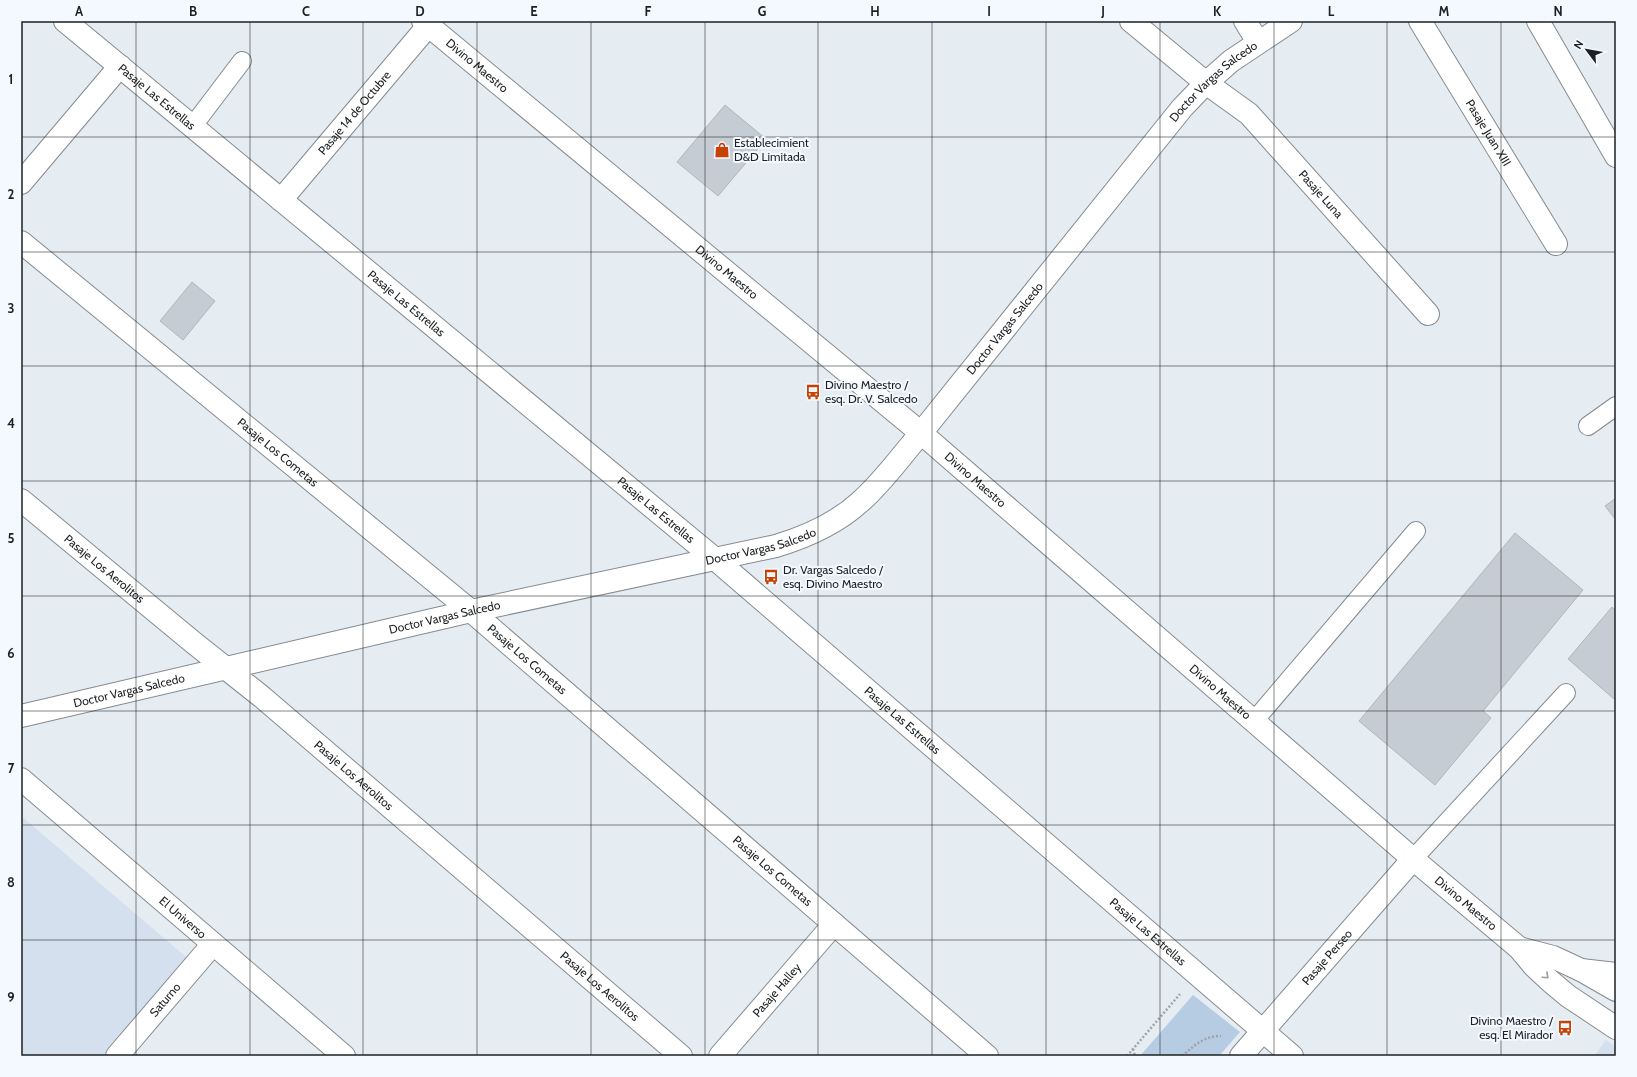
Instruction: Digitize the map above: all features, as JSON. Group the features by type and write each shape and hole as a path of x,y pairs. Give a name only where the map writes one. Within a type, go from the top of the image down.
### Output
{"street":[{"name":"Pasaje Las Estrellas","path":"65,21 715,559 1197,974 1253,1042 1292,1056"},
{"name":"Pasaje Luna","path":"1131,21 1206,83 1249,114 1428,314"},
{"path":"1245,21 1258,42"},
{"name":"Doctor Vargas Salcedo","path":"21,716 471,611 776,546 796,540 839,518 859,503 876,486 921,433 1182,108 1206,83 1231,61 1291,21"},
{"name":"Pasaje Juan XIII","path":"1420,21 1556,244"},
{"path":"1538,21 1616,156"},
{"name":"Pasaje 14 de Octubre","path":"281,200 426,23"},
{"name":"Divino Maestro","path":"426,23 921,433 1413,859 1519,948 1534,966 1568,996 1616,1028"},
{"path":"21,183 120,66"},
{"name":"Pasaje Los Cometas","path":"21,242 471,611 987,1056"},
{"name":"Pasaje Los Aerolitos","path":"21,500 262,697 681,1056"},
{"name":"El Universo","path":"21,779 344,1056"},
{"name":"Pasaje Perseo","path":"1253,1042 1413,859"},
{"name":"Pasaje Halley","path":"720,1056 834,924"},
{"name":"Saturno","path":"117,1056 213,944"},
{"name":"Divino Maestro","path":"1519,948 1553,957 1616,990"},
{"path":"1580,970 1616,974"}],"lane":[{"path":"192,126 242,60"},
{"path":"1588,426 1616,406"},
{"path":"1254,721 1416,531"},
{"path":"1413,859 1566,693"}],"path":[{"path":"1127,1056 1197,974"},
{"path":"1182,1056 1198,1042 1213,1036 1231,1036 1253,1042"},
{"path":"1133,1049 1135,1056"}],"shaded area":[{"path":"21,816 186,957 103,1056 21,1056"},
{"path":"1193,995 1240,1032 1219,1056 1140,1056"},
{"path":"1606,1040 1616,1047 1616,1056 1594,1056"}],"building":[{"name":"Establecimient D&D Limitada","path":"725,105 766,139 718,196 677,162"},
{"path":"192,282 215,301 183,340 160,321"},
{"path":"1616,498 1616,520 1605,506"},
{"path":"1515,533 1583,590 1483,711 1491,718 1435,785 1359,721"},
{"path":"1612,607 1616,611 1616,697 1614,699 1568,659"}],"place":[{"name":"Establecimient D&D Limitada","path":"722,150"},
{"name":"Divino Maestro / esq. Dr. V. Salcedo","path":"813,392"},
{"name":"Dr. Vargas Salcedo / esq. Divino Maestro","path":"771,577"},
{"name":"Divino Maestro / esq. El Mirador","path":"1565,1028"}]}
